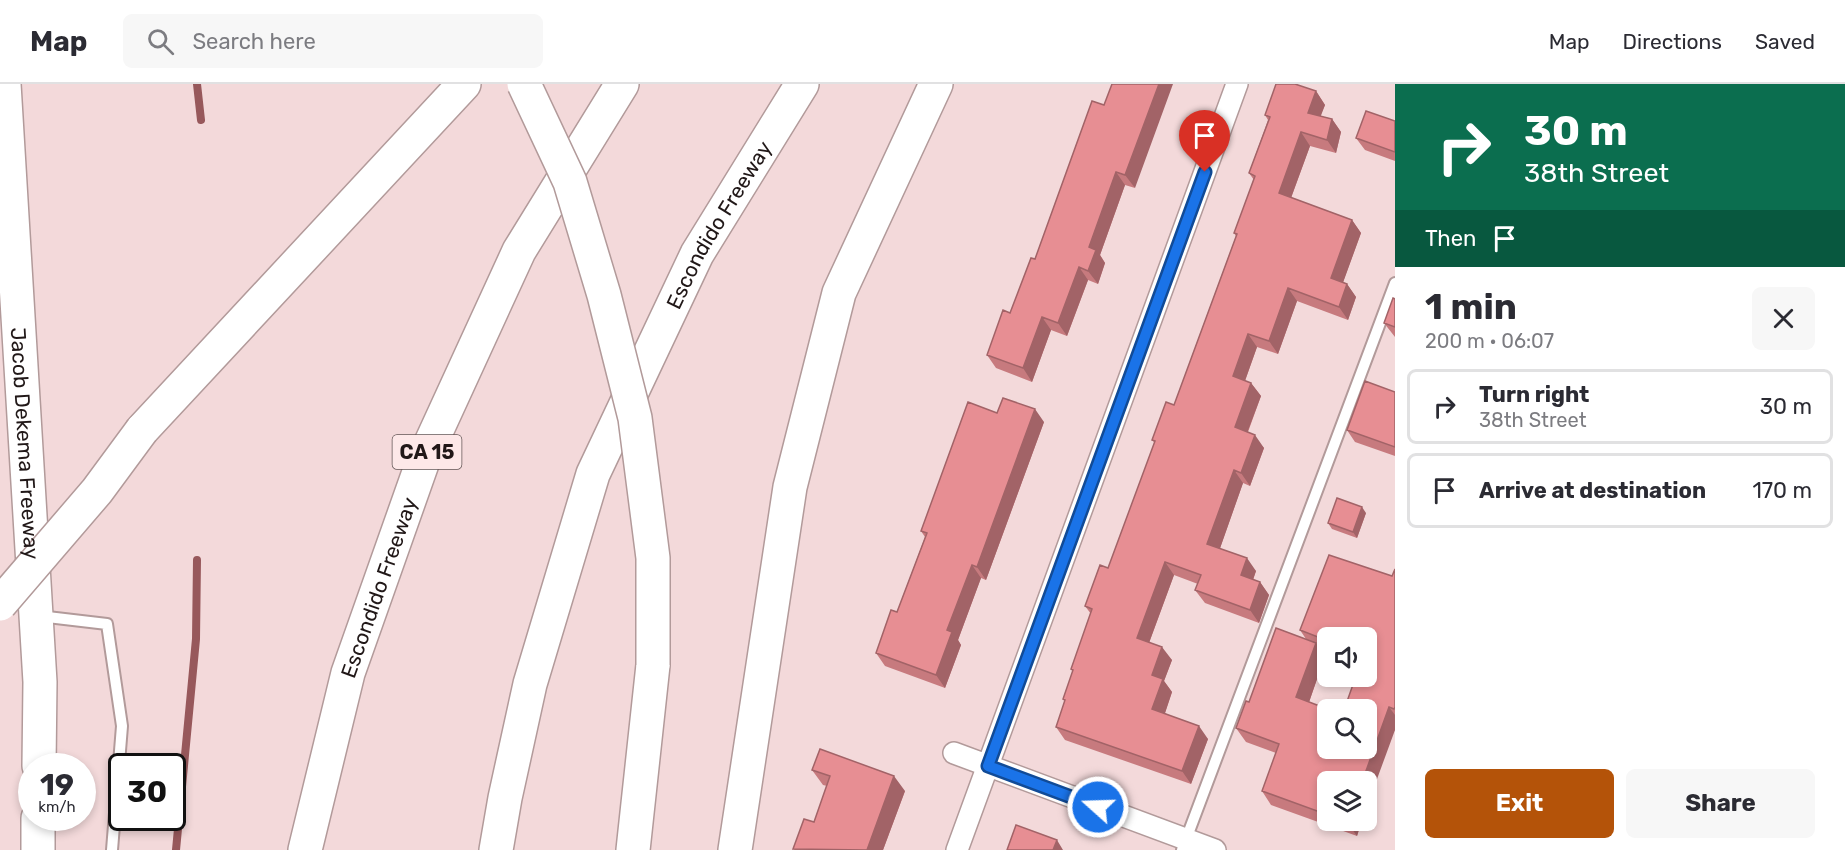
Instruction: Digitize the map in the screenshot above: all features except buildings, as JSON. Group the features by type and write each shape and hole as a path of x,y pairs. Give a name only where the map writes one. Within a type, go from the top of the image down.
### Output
{"highway":[{"name":"Jacob Dekema Freeway","path":"4,84 40,682 39,753"},
{"path":"0,604 97,491 142,430 464,84"},
{"path":"524,84 570,182 604,295 635,418 653,558 652,665 633,850"},
{"name":"Escondido Freeway","path":"304,850 348,673 424,458 519,251 622,84"},
{"name":"Escondido Freeway","path":"496,850 530,684 593,474 697,254 802,84"},
{"path":"735,850 790,487 839,293 936,84"},
{"path":"38,831 38,850"}],"street":[{"path":"957,850 1237,84"},
{"path":"954,753 1184,844 1215,850"}],"lane":[{"path":"1184,844 1395,284"},
{"path":"36,616 107,624 122,726 112,850"}],"waterway":[{"path":"197,84 201,120"},
{"path":"176,850 196,639 197,560"}],"route":[{"path":"1098,807 988,766 1205,172"}]}
